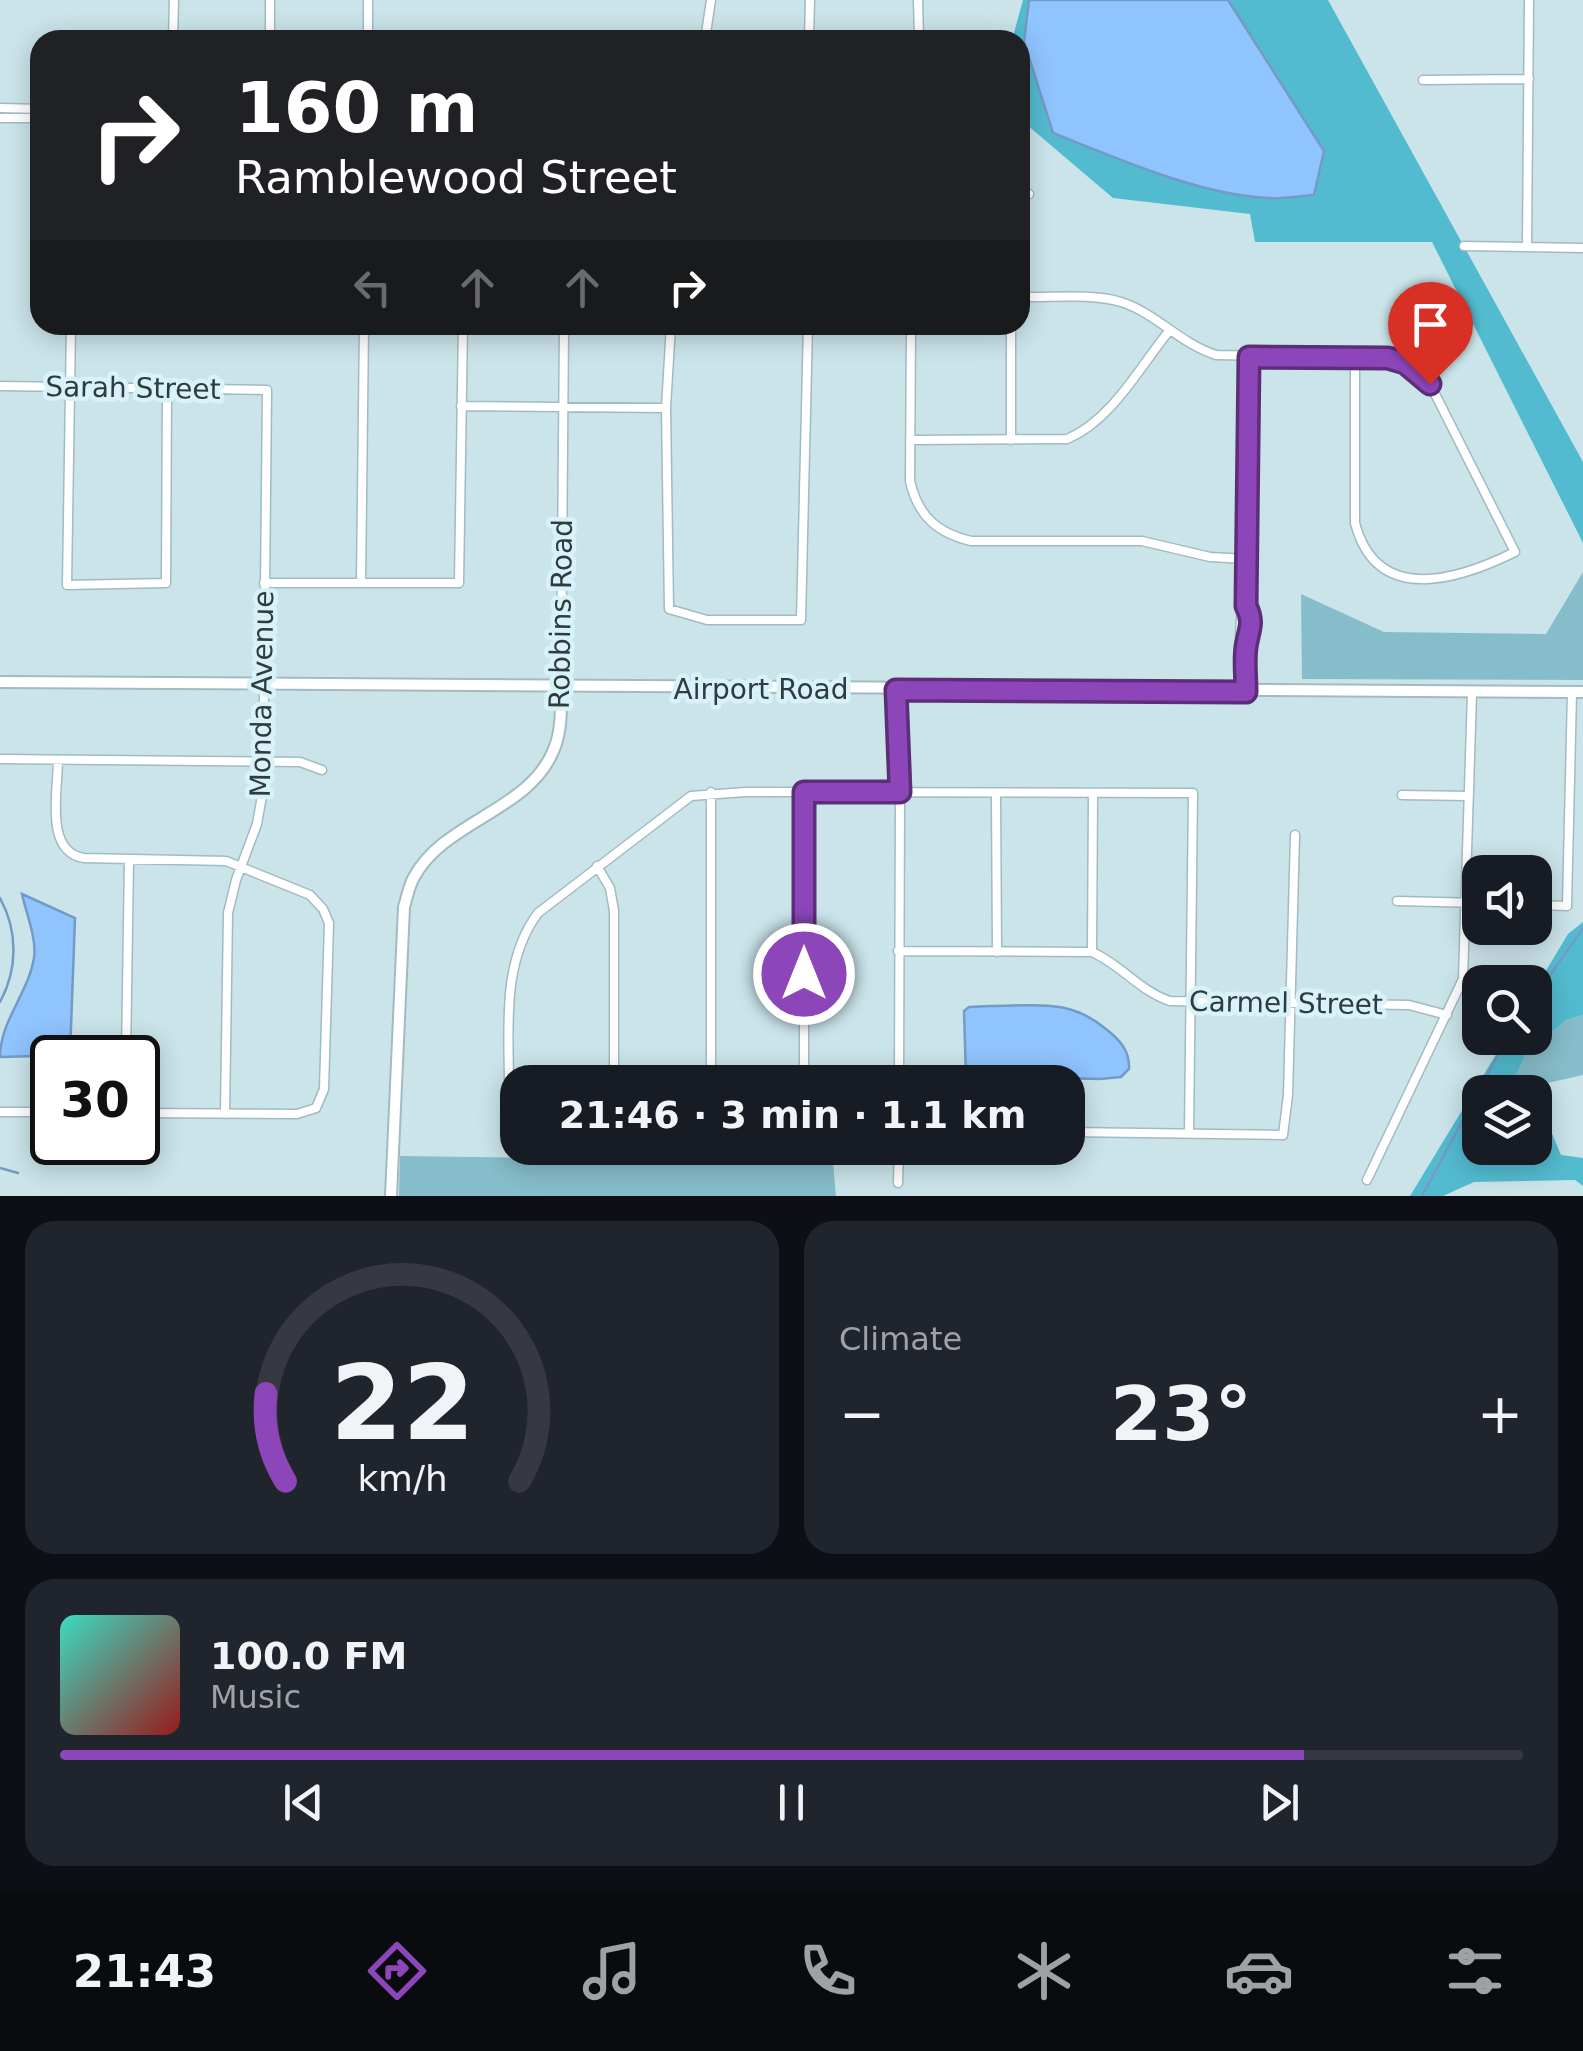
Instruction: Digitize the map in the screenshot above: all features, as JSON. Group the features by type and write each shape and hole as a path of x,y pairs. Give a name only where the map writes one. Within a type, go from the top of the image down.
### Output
{"main road":[{"name":"Airport Road","path":"0,682 1578,692"},
{"name":"Robbins Road","path":"391,1196 404,906 414,878 431,855 532,783 546,766 556,745 561,687"}],"street":[{"path":"173,30 174,0"},
{"path":"270,0 270,30"},
{"path":"368,0 368,30"},
{"path":"706,30 711,0"},
{"path":"809,30 810,0"},
{"path":"918,0 919,30"},
{"path":"1527,246 1529,0"},
{"path":"1423,80 1529,79"},
{"path":"0,108 30,109"},
{"path":"0,118 30,118"},
{"path":"1464,246 1583,248"},
{"path":"1030,298 1122,302 1194,348 1216,356 1388,358 1405,363 1430,384 1516,552 1444,579 1402,577 1374,559 1360,540 1354,523 1354,358"},
{"path":"910,440 1066,439 1082,433 1098,421 1169,331"},
{"path":"72,335 67,586 166,584 167,388"},
{"path":"361,583 364,335"},
{"path":"264,583 459,582 463,335"},
{"name":"Robbins Road","path":"561,687 564,335"},
{"path":"670,335 666,408 668,609 708,620 801,620 808,335"},
{"path":"912,335 910,481 923,516 951,536 971,541 1142,540 1210,558 1247,559"},
{"path":"1011,335 1011,440"},
{"path":"1246,692 1246,642 1240,636 1240,617 1246,606 1249,357"},
{"name":"Sarah Street","path":"0,386 267,390"},
{"name":"Monda Avenue","path":"226,1114 228,918 258,820 263,761 267,390"},
{"path":"461,406 666,408"},
{"path":"896,690 900,792 898,1065"},
{"path":"1552,906 1566,906 1578,692"},
{"path":"1467,855 1472,693"},
{"path":"0,760 306,762 322,770"},
{"path":"58,760 58,831 63,847 80,858 209,859 241,866 310,896 323,909 329,923 324,1089 316,1108 302,1114 160,1113"},
{"path":"711,792 711,1065"},
{"path":"513,1065 512,968 518,946 538,913 691,796 711,792 1193,793 1190,1133"},
{"path":"804,792 804,1065"},
{"path":"996,793 997,952"},
{"path":"898,950 1092,952 1093,794"},
{"path":"1402,794 1469,796"},
{"path":"1085,1132 1283,1135 1292,1004 1295,834"},
{"path":"126,1035 128,859"},
{"path":"597,866 610,888 614,911 614,1065"},
{"path":"1397,901 1462,902"},
{"path":"1367,1180 1463,979 1464,945"},
{"name":"Carmel Street","path":"1092,952 1107,958 1157,997 1191,1002 1409,1005 1447,1015"},
{"path":"0,1112 30,1112"},
{"path":"898,1165 898,1182"}],"shaded area":[{"path":"1023,0 1328,0 1583,462 1583,543 1432,242 1255,242 1250,214 1113,198 1030,127 1030,30 1015,30"},
{"path":"1029,0 1228,0 1324,151 1314,195 1268,198 1215,190 1159,174 1053,133 1030,61 1030,30 1025,30"},
{"path":"1583,572 1583,680 1302,679 1301,594 1384,632 1546,634"},
{"path":"22,894 75,918 71,1035 30,1035 30,1056 0,1057 4,1031 31,971 33,934"},
{"path":"1583,922 1583,1015 1566,1020 1552,1032 1549,965 1568,934"},
{"path":"1037,1005 1079,1012 1120,1042 1129,1069 1121,1077 1085,1079 1085,1065 966,1065 964,1011 969,1007"},
{"path":"1583,1015 1583,1075 1552,1082 1552,1075 1516,1075 1526,1055 1552,1055 1552,1032 1566,1020"},
{"path":"1496,1055 1526,1055 1516,1075 1484,1075"},
{"path":"1462,1110 1462,1165 1552,1165 1552,1133 1561,1155 1583,1158 1583,1186 1575,1180 1474,1182 1443,1196 1410,1196"},
{"path":"400,1156 500,1157 500,1165 833,1165 836,1196 399,1196"}],"waterway":[{"path":"0,898 14,950 0,1002"},
{"path":"1552,973 1583,928"},
{"path":"1422,1196 1498,1055"},
{"path":"0,1168 18,1173"}],"route":[{"path":"804,974 804,792 900,792 896,690 1246,692 1246,642 1252,634 1252,616 1246,606 1249,357 1388,358 1405,363 1430,384"}]}
